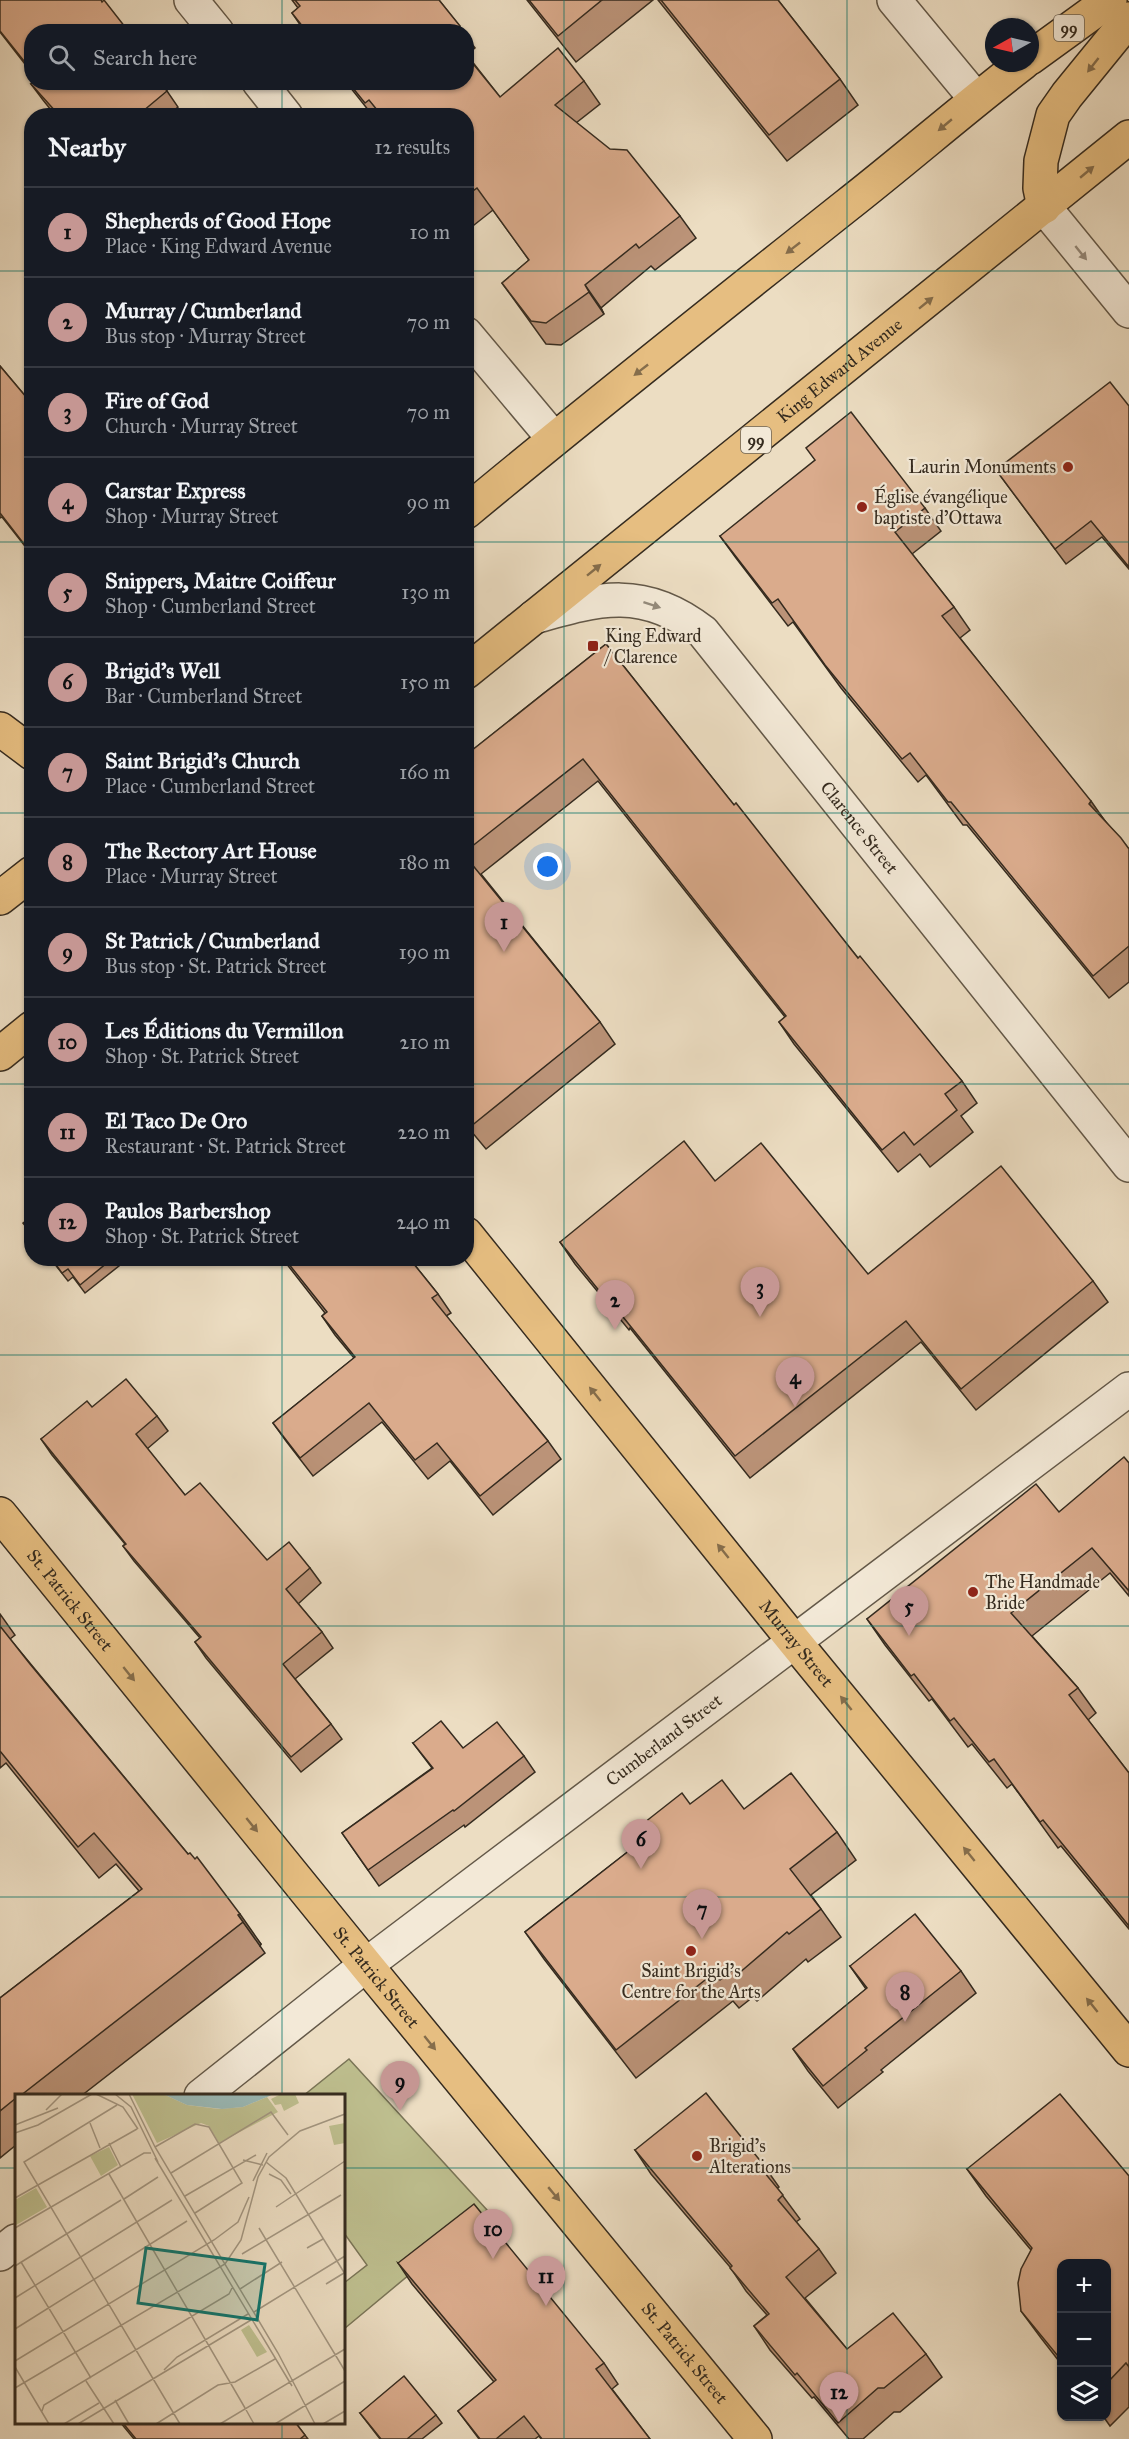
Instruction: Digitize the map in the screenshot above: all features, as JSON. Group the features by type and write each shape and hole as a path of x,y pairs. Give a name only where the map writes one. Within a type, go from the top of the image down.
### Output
{"main road":[{"name":"99","path":"1039,51 1110,0"},
{"path":"1044,207 1040,188 1041,161 1053,115 1129,19"},
{"path":"474,505 1011,72"},
{"name":"King Edward Avenue","path":"474,666 1129,137"},
{"path":"0,729 24,747"},
{"path":"0,898 24,879"},
{"path":"0,1053 24,1034"},
{"name":"Murray Street","path":"474,1244 794,1641 1129,2050"},
{"name":"St. Patrick Street","path":"0,1514 755,2439"}],"street":[{"path":"191,0 210,24"},
{"path":"894,0 976,99"},
{"path":"265,90 280,108"},
{"path":"1044,207 1129,311"},
{"path":"474,344 554,439"},
{"name":"Clarence Street","path":"534,617 583,603 614,599 660,608 684,617 703,632 1129,1165"},
{"name":"Cumberland Street","path":"204,2094 366,1965 1129,1389"},
{"path":"0,2254 15,2242"}],"green space":[{"path":"349,2059 487,2210 345,2328 345,2282 367,2265 345,2234 345,2094 305,2094"}],"building":[{"path":"0,0 101,0 102,2 104,0 123,24 24,24 24,61 0,31"},
{"path":"295,0 439,0 458,24 301,24 292,13 300,6"},
{"path":"529,0 602,0 558,36"},
{"path":"661,0 778,0 840,79 769,135"},
{"path":"558,48 584,81 555,105 610,149 627,150 680,216 639,248 636,244 585,285 589,292 546,323 531,321 502,283 529,260 477,188 474,190 474,108 376,108 369,100 365,103 354,90 474,90 474,65 500,97"},
{"path":"36,90 167,91 147,108 53,108"},
{"path":"0,366 24,394 24,544 0,513"},
{"path":"1110,382 1129,406 1129,567 1091,521 1055,549 996,470"},
{"path":"851,412 925,508 895,532 954,607 942,616 1091,801 1089,804 1129,849 1129,946 1093,976 910,753 902,759 825,665 778,599 772,603 720,536 815,460 806,448"},
{"path":"606,644 734,805 736,803 858,958 860,956 962,1081 945,1094 957,1110 914,1145 904,1132 882,1150 779,1022 786,1016 583,759 474,845 474,749"},
{"path":"474,867 600,1022 474,1124"},
{"path":"684,1141 715,1181 761,1143 868,1274 1001,1166 1093,1281 961,1389 906,1321 735,1456 560,1242"},
{"path":"57,1266 103,1266 80,1285 68,1269 62,1273"},
{"path":"290,1266 415,1266 438,1294 432,1298 548,1441 480,1496 437,1443 415,1460 369,1403 300,1458 273,1423 355,1357 322,1316 327,1312"},
{"path":"126,1379 157,1416 136,1434 185,1495 200,1483 267,1560 289,1542 310,1568 286,1589 322,1632 283,1664 331,1724 291,1757 195,1642 201,1637 123,1546 126,1544 41,1439 87,1401 92,1407"},
{"path":"1124,1457 1129,1463 1129,1591 1092,1548 1011,1613 1078,1688 1069,1695 1129,1773 1129,1926 1043,1820 1040,1822 994,1759 989,1762 954,1718 950,1721 914,1674 911,1676 867,1619 1036,1484 1059,1512"},
{"path":"0,1626 188,1854 190,1853 195,1859 197,1857 240,1914 238,1915 243,1922 23,2094 15,2094 15,2099 0,2111 0,1998 142,1889 94,1833 78,1847 0,1751"},
{"path":"441,1721 463,1748 497,1722 524,1756 454,1811 368,1870 342,1833 433,1768 413,1743"},
{"path":"791,1773 837,1832 790,1869 821,1909 789,1934 787,1932 738,1974 734,1969 720,1980 714,1973 616,2050 525,1932 648,1836 640,1826 682,1793 690,1804 722,1780 744,1809"},
{"path":"915,1914 961,1971 865,2048 867,2050 823,2086 793,2049 867,1988 850,1966"},
{"path":"706,2093 762,2163 759,2166 783,2195 778,2200 819,2249 786,2277 847,2349 893,2313 926,2354 884,2388 878,2388 838,2423 754,2326 769,2314 635,2150"},
{"path":"1060,2094 1129,2176 1129,2367 1126,2363 1111,2379 1111,2259 1057,2259 1057,2355 1021,2311 1018,2283 1021,2269 1032,2248 967,2169"},
{"path":"474,2204 604,2363 596,2369 650,2439 542,2439 524,2416 496,2439 480,2439 458,2411 496,2380 398,2263"},
{"path":"404,2376 436,2415 407,2439 381,2439 360,2413"},
{"path":"124,2424 297,2424 305,2435 300,2439 136,2439"}],"place":[{"name":"Laurin Monuments","path":"1068,467"},
{"name":"Église évangélique baptiste d’Ottawa","path":"862,507"},
{"name":"King Edward / Clarence","path":"593,646"},
{"name":"Shepherds of Good Hope","path":"504,952"},
{"name":"Fire of God","path":"760,1317"},
{"name":"Murray / Cumberland","path":"615,1330"},
{"name":"Carstar Express","path":"795,1407"},
{"name":"The Handmade Bride","path":"973,1592"},
{"name":"Snippers, Maitre Coiffeur","path":"909,1636"},
{"name":"Brigid's Well","path":"641,1869"},
{"name":"Saint Brigid's Church","path":"702,1939"},
{"name":"Saint Brigid's Centre for the Arts","path":"691,1951"},
{"name":"The Rectory Art House","path":"905,2022"},
{"name":"St Patrick / Cumberland","path":"400,2111"},
{"name":"Brigid's Alterations","path":"697,2156"},
{"name":"Les Éditions du Vermillon","path":"493,2259"},
{"name":"El Taco De Oro","path":"546,2306"},
{"name":"Paulos Barbershop","path":"839,2422"}]}
